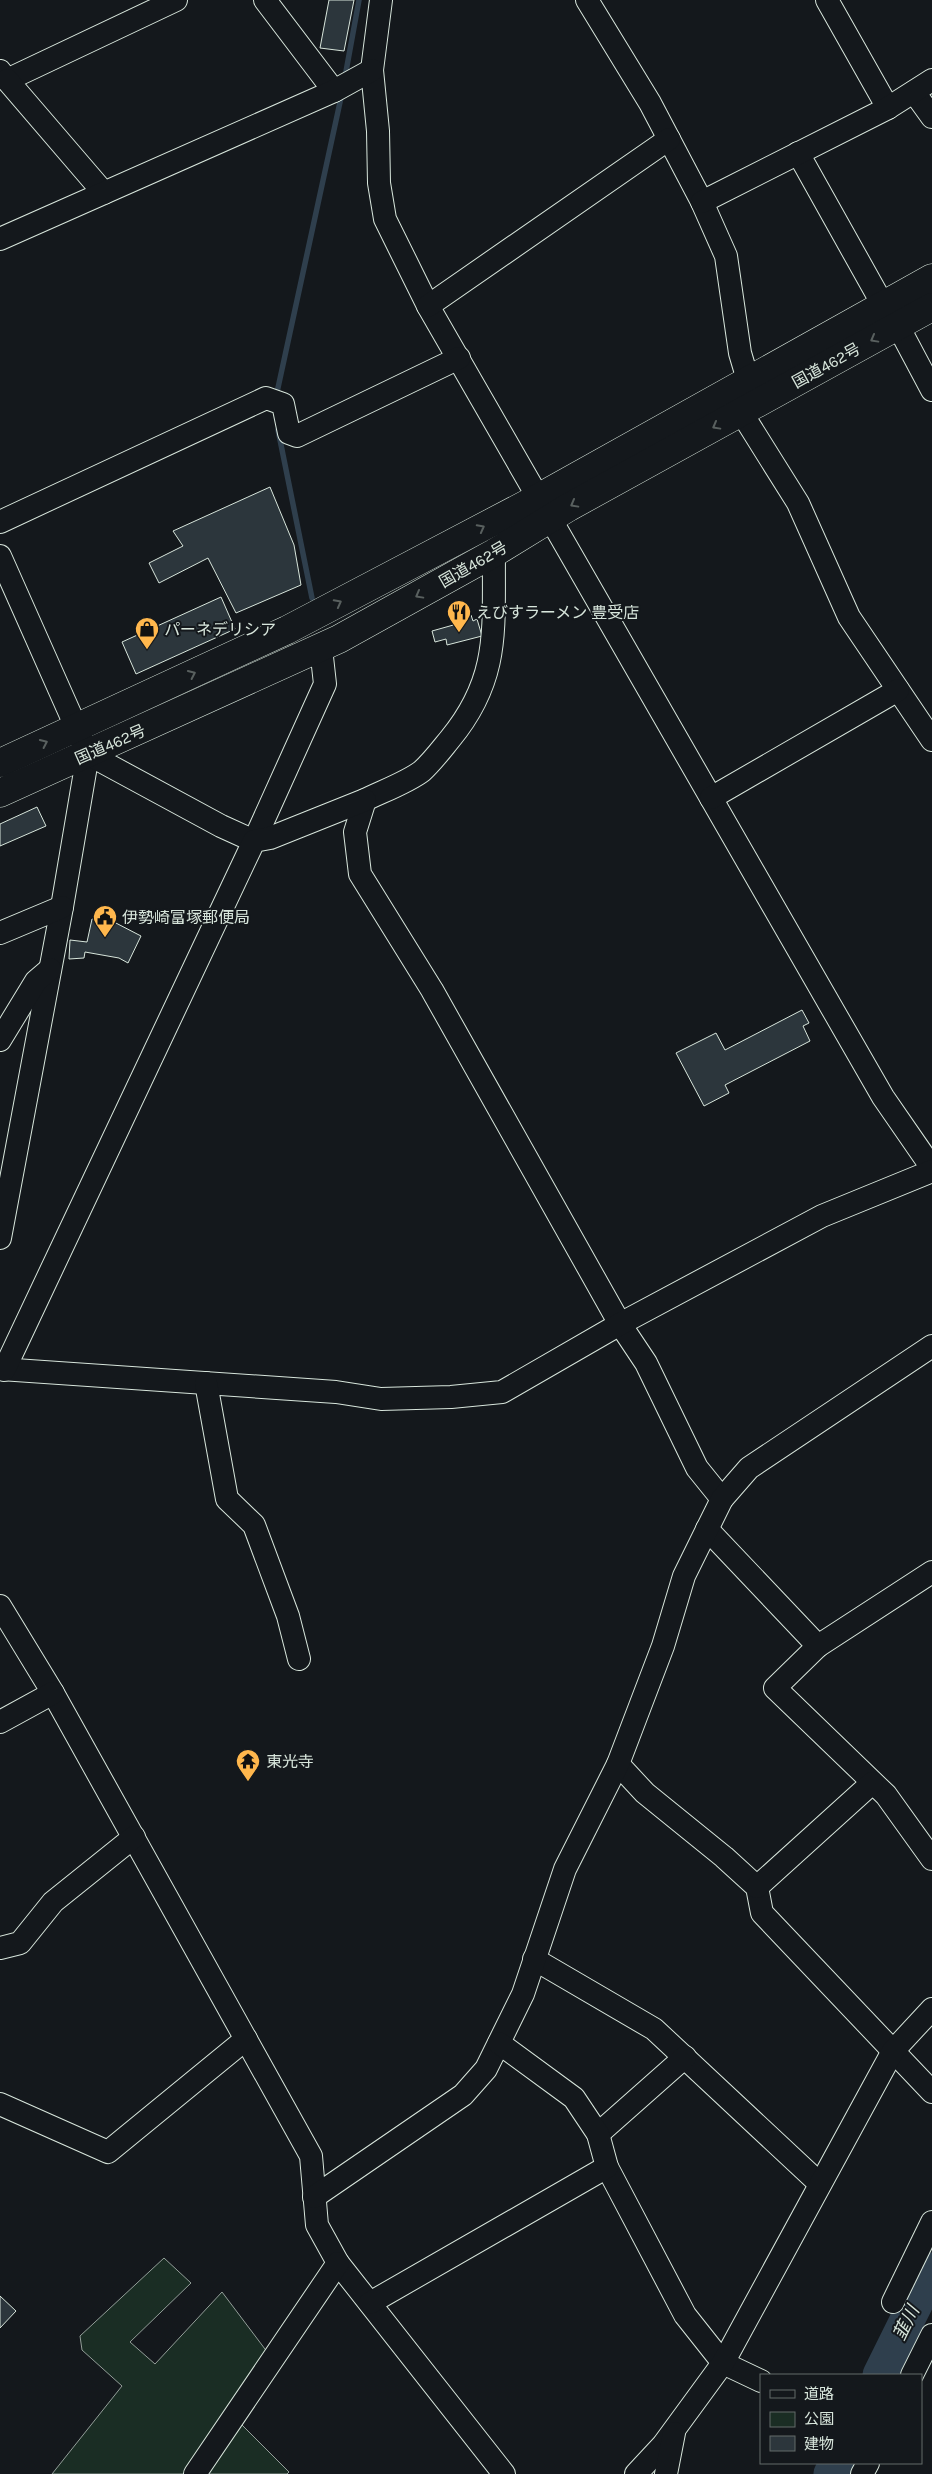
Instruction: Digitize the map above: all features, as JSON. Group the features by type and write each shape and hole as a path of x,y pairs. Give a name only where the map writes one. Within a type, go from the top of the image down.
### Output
{"highway":[{"name":"国道462号","path":"0,763 287,630 741,412 890,315 932,278"},
{"name":"国道462号","path":"0,793 321,648 494,553 544,508 748,380 890,315 932,307"}],"street":[{"path":"104,193 4,76 176,0"},
{"path":"265,0 334,91"},
{"path":"321,648 325,684 249,839 2,1370 336,1392 381,1399 451,1397 502,1392 620,1324 822,1216 932,1169 883,1097 428,306 385,219 379,182 378,131 372,70 381,0"},
{"path":"587,0 669,139 702,202 726,256 740,353 748,380"},
{"path":"827,0 888,108"},
{"path":"0,239 334,91 372,70"},
{"path":"702,202 888,108 923,86 932,117"},
{"path":"428,306 669,139"},
{"path":"798,153 932,390"},
{"path":"0,522 275,401 289,433 298,436 459,358"},
{"path":"741,412 798,503 850,617 932,740"},
{"path":"88,754 249,839 270,838 364,800 421,771 456,731 476,704 492,652 494,553"},
{"path":"0,556 88,754 62,907 0,1238"},
{"path":"711,798 898,690"},
{"path":"364,800 355,832 360,874 432,990 620,1324 646,1363 697,1468 722,1499"},
{"path":"0,933 62,907"},
{"path":"0,1040 36,981 50,969"},
{"path":"0,1151 12,1173"},
{"path":"314,2197 464,2095 486,2069 523,1994 564,1869 618,1764 663,1646 684,1576 722,1499 749,1468 932,1346"},
{"path":"206,1383 227,1499 254,1525 288,1616 299,1659"},
{"path":"707,1529 818,1646"},
{"path":"932,1572 818,1646 775,1688 872,1784 886,1795 932,1859"},
{"path":"0,1606 54,1693 311,2156 317,2225 338,2263 504,2474"},
{"path":"0,1722 54,1693"},
{"path":"618,1764 645,1792 724,1857 757,1887 762,1913 932,2092"},
{"path":"757,1887 872,1784"},
{"path":"0,1948 20,1944 53,1902 134,1836"},
{"path":"534,1959 654,2029 820,2184"},
{"path":"636,2474 663,2445 723,2363 893,2051 932,2009"},
{"path":"0,2104 108,2152 246,2039"},
{"path":"499,2043 574,2098 598,2134 607,2167 685,2314 723,2363 760,2381"},
{"path":"598,2134 684,2058"},
{"path":"370,2303 607,2167"},
{"path":"893,2302 932,2222"},
{"path":"195,2474 338,2263"},
{"path":"912,2374 932,2335"},
{"path":"666,2474 675,2429"}],"green space":[{"path":"164,2258 191,2283 130,2342 155,2364 222,2292 271,2357 190,2474 52,2474 122,2386 82,2350 80,2336"},
{"path":"239,2422 289,2472 287,2474 202,2474"}],"building":[{"path":"329,0 354,0 344,51 320,48"},
{"path":"270,487 294,545 301,585 236,613 208,558 159,583 149,563 183,546 173,531"},
{"path":"221,597 235,629 136,674 122,642"},
{"path":"471,615 473,621 477,619 482,636 447,645 446,639 435,642 432,631 464,622 461,618"},
{"path":"37,807 46,826 0,846 0,824"},
{"path":"92,919 112,921 141,936 128,963 119,958 85,952 84,958 69,959 70,940 87,942"},
{"path":"802,1010 809,1023 803,1026 810,1041 725,1085 729,1093 704,1106 676,1053 716,1033 725,1050"},
{"path":"0,2296 16,2311 0,2328"}],"waterway":[{"path":"345,77 359,0"},
{"path":"276,397 342,93"},
{"path":"278,430 312,598"},
{"name":"韮川","path":"880,2374 932,2270"},
{"name":"韮川","path":"831,2474 836,2464"}],"place":[{"name":"えびすラーメン 豊受店","path":"459,633"},
{"name":"パーネデリシア","path":"147,650"},
{"name":"伊勢崎富塚郵便局","path":"105,938"},
{"name":"東光寺","path":"248,1782"}]}
